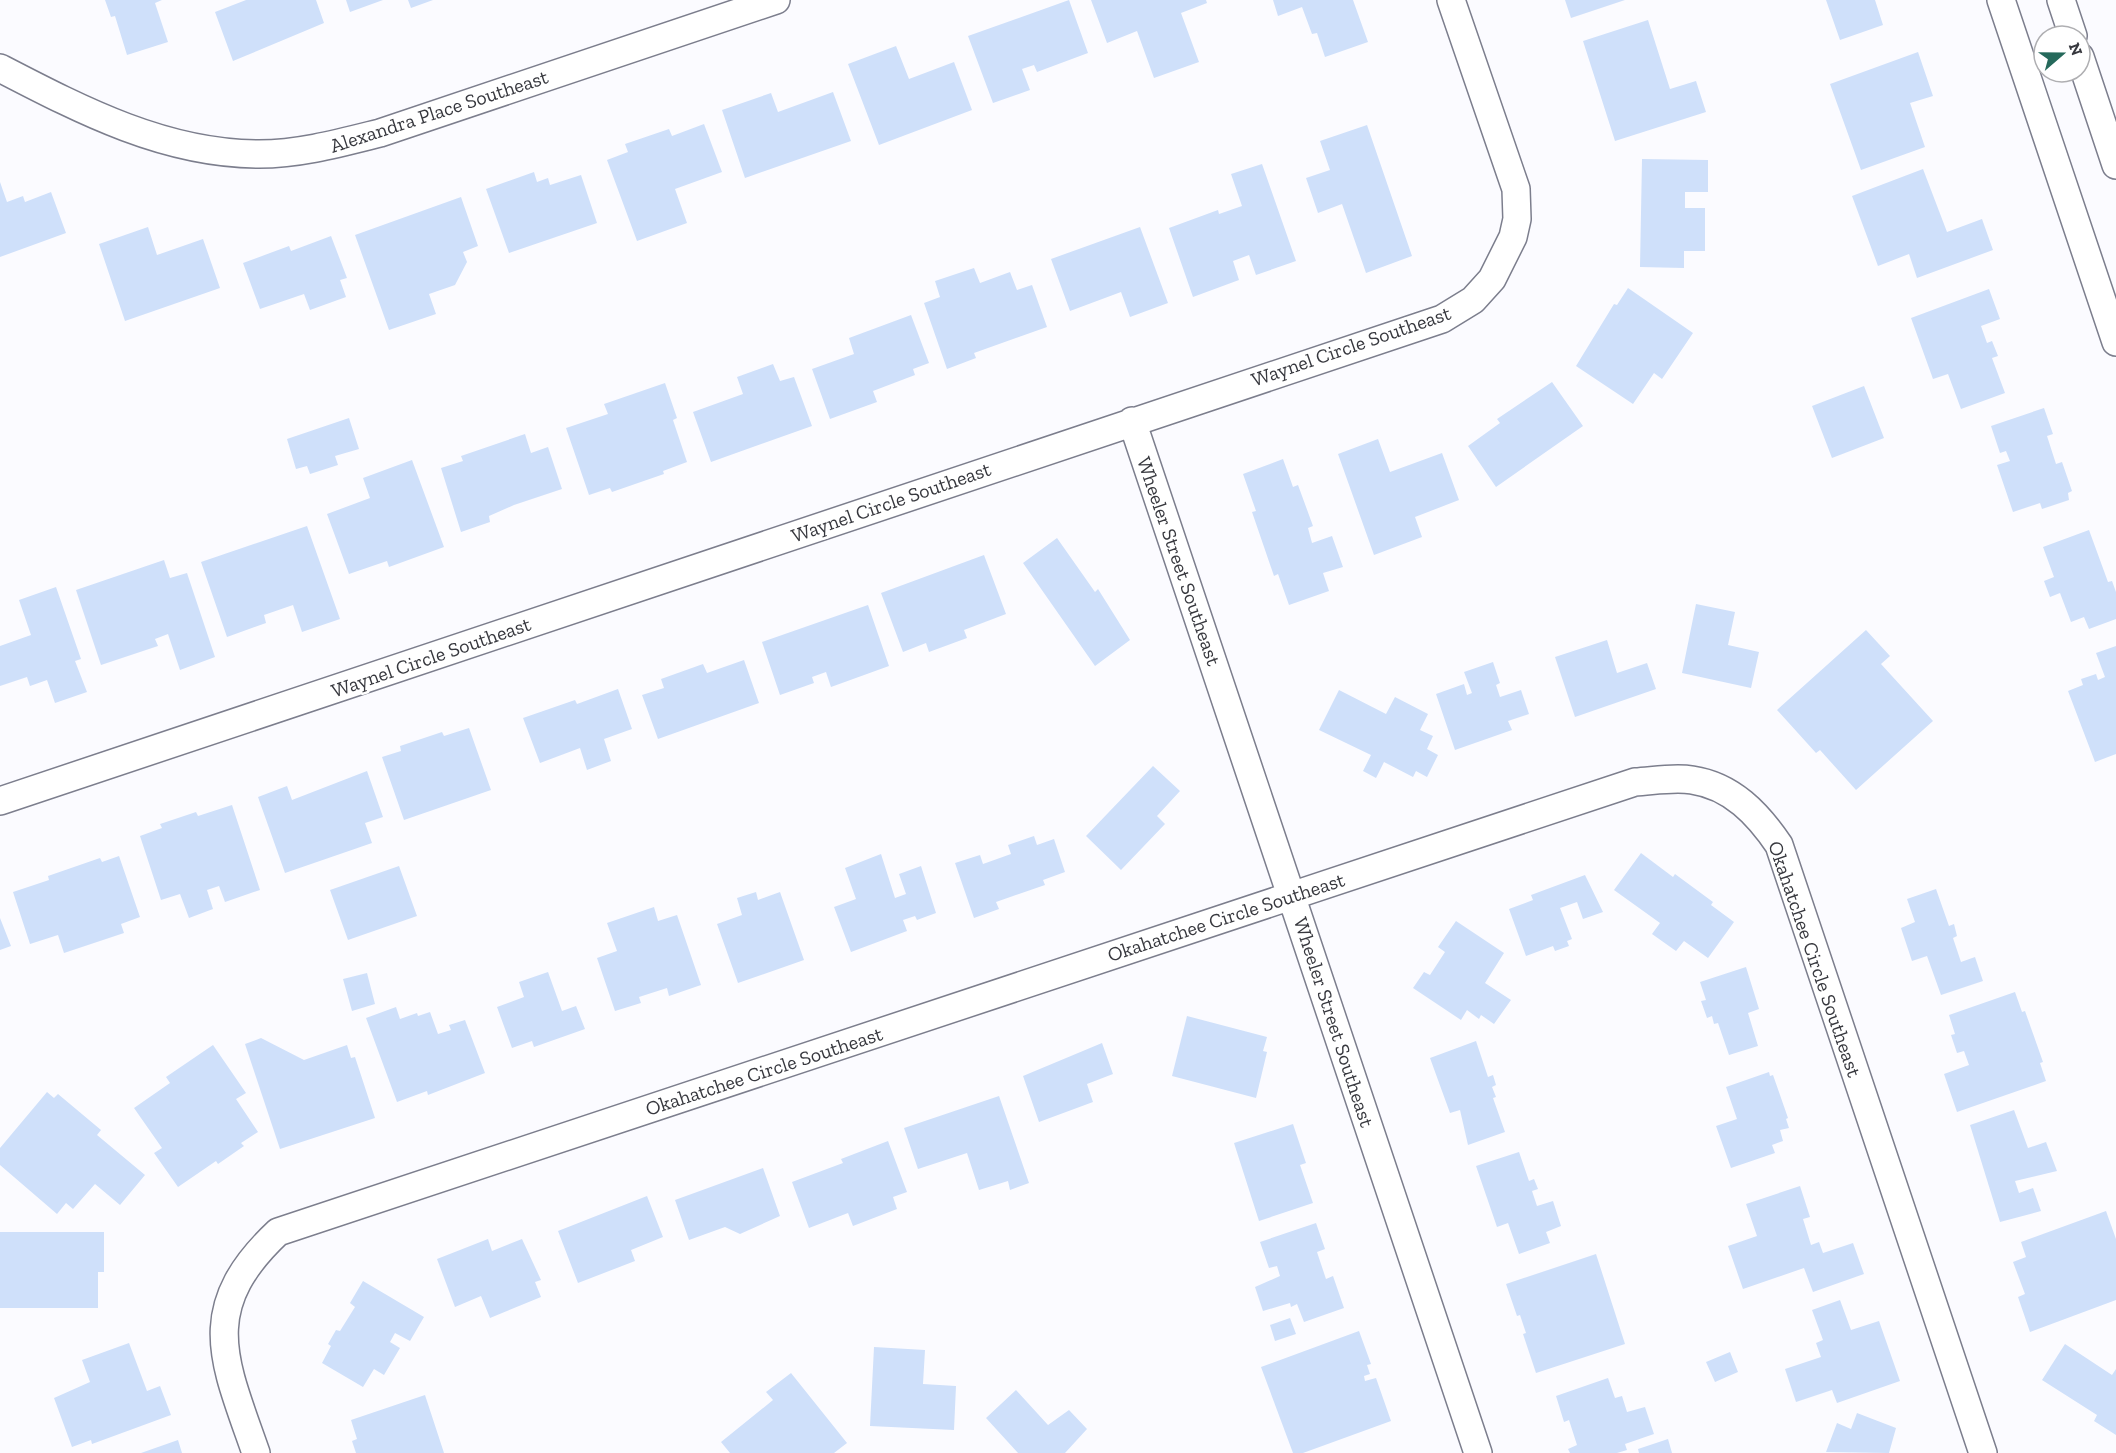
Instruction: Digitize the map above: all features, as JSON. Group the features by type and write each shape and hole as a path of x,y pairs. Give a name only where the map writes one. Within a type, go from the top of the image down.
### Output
{"street":[{"name":"Alexandra Place Southeast","path":"0,68 88,113 125,128 202,148 258,154 321,148 380,133 776,0"},
{"name":"Waynel Circle Southeast","path":"0,801 1131,421 1442,319 1473,300 1491,279 1512,237 1517,219 1516,189 1451,0"},
{"path":"2001,0 2110,305 2116,342"},
{"path":"2061,0 2069,24"},
{"path":"2089,84 2116,165"},
{"name":"Wheeler Street Southeast","path":"1131,421 1478,1453"},
{"name":"Okahatchee Circle Southeast","path":"256,1453 222,1344 225,1313 239,1275 278,1232 1635,782 1692,780 1720,789 1741,801 1760,817 1779,845 1983,1453"}],"building":[{"path":"105,0 162,0 155,3 168,42 127,55 115,16 111,17"},
{"path":"246,0 316,0 324,23 233,61 215,12"},
{"path":"346,0 383,0 350,12"},
{"path":"408,0 433,0 411,8"},
{"path":"1069,0 1088,53 1037,72 1034,65 1022,69 1030,90 993,103 968,36"},
{"path":"1091,0 1206,0 1207,3 1181,13 1199,62 1154,78 1137,31 1107,43"},
{"path":"1273,0 1353,0 1368,42 1325,57 1317,33 1312,34 1302,7 1278,16"},
{"path":"1565,0 1625,0 1571,18"},
{"path":"1826,0 1875,0 1883,25 1840,40"},
{"path":"1648,20 1670,89 1696,81 1706,112 1615,141 1583,41"},
{"path":"896,46 909,79 954,62 972,110 879,145 848,64"},
{"path":"1918,52 1933,96 1910,103 1925,147 1861,170 1830,84"},
{"path":"833,92 851,141 745,178 722,110 771,93 778,112"},
{"path":"704,124 722,172 675,189 687,223 637,241 607,160 628,152 625,144 669,129 672,136"},
{"path":"1367,125 1412,256 1366,273 1342,204 1318,213 1306,178 1330,170 1320,141"},
{"path":"1642,159 1708,160 1708,192 1685,192 1685,208 1705,208 1705,251 1684,251 1684,268 1640,267"},
{"path":"1262,164 1296,261 1256,275 1249,255 1233,261 1239,280 1193,297 1169,228 1218,210 1219,214 1242,206 1231,174"},
{"path":"1923,169 1947,232 1982,219 1993,250 1917,278 1909,254 1878,266 1852,196"},
{"path":"534,172 537,182 548,178 550,185 581,175 597,223 509,253 486,189"},
{"path":"0,182 7,202 23,196 25,202 51,192 66,233 0,257"},
{"path":"461,197 478,246 463,252 467,262 455,285 429,294 436,314 389,330 355,235"},
{"path":"148,227 157,255 203,239 220,288 125,321 99,244"},
{"path":"1140,227 1168,303 1130,317 1121,292 1070,311 1051,259"},
{"path":"331,236 347,278 340,280 346,297 310,310 304,294 260,309 243,263 289,246 291,251"},
{"path":"974,268 980,283 1010,272 1017,290 1032,285 1047,327 974,353 976,358 947,369 924,303 940,297 935,281"},
{"path":"1628,288 1693,333 1662,379 1654,373 1633,404 1576,366 1614,304 1617,305"},
{"path":"1989,289 2000,319 1981,326 1987,343 1992,341 1998,356 1992,358 2005,393 1961,409 1948,374 1933,379 1911,318"},
{"path":"911,315 929,363 913,369 915,375 873,391 877,402 830,419 812,369 854,354 849,338"},
{"path":"773,364 780,381 794,377 812,426 711,462 693,412 743,394 737,377"},
{"path":"1552,382 1583,426 1496,487 1468,446 1500,423 1497,419"},
{"path":"665,383 677,418 673,420 687,462 663,471 664,474 612,492 610,488 589,495 566,428 608,414 604,404"},
{"path":"1864,386 1884,438 1832,458 1812,406"},
{"path":"2044,408 2053,434 2047,436 2056,464 2062,462 2072,491 2068,493 2069,500 2042,509 2040,503 2013,512 1997,465 2010,461 2006,451 2000,453 1991,426"},
{"path":"349,418 359,449 335,456 338,465 310,474 307,466 296,469 287,439"},
{"path":"525,434 531,453 548,447 562,489 514,505 489,516 490,522 461,532 441,468 463,461 461,456"},
{"path":"1378,439 1390,472 1442,453 1459,500 1415,517 1422,537 1374,555 1338,454"},
{"path":"1283,459 1293,487 1298,485 1313,526 1308,528 1312,543 1332,536 1343,567 1323,573 1329,591 1289,605 1278,574 1274,576 1252,512 1256,511 1243,474"},
{"path":"412,460 444,547 389,567 387,561 349,574 327,514 370,498 363,478"},
{"path":"307,526 340,619 302,632 293,605 264,615 266,623 227,637 201,562"},
{"path":"2089,530 2108,582 2112,581 2116,592 2116,619 2089,629 2084,617 2071,622 2060,593 2050,597 2044,581 2054,577 2043,547"},
{"path":"1057,538 1095,592 1098,589 1130,640 1095,666 1023,563"},
{"path":"984,555 1006,614 964,630 967,638 929,652 926,643 903,652 881,593"},
{"path":"164,560 170,578 187,573 215,657 180,670 168,634 155,639 158,646 101,665 76,590"},
{"path":"56,587 81,659 75,661 87,692 55,703 47,680 30,686 27,677 0,686 0,646 31,635 19,600"},
{"path":"1696,604 1735,612 1728,645 1759,652 1751,688 1682,673"},
{"path":"868,605 889,666 831,687 826,672 812,677 814,683 780,695 762,642"},
{"path":"1866,630 1890,656 1881,664 1933,721 1856,790 1820,750 1816,753 1777,710"},
{"path":"1607,640 1617,673 1647,663 1656,689 1575,717 1555,657"},
{"path":"2116,646 2116,754 2095,762 2068,691 2083,685 2081,679 2096,674 2098,680 2105,677 2096,653"},
{"path":"744,660 759,703 658,739 642,695 664,688 661,679 703,664 707,673"},
{"path":"1493,662 1500,683 1496,685 1500,697 1521,690 1529,714 1508,721 1512,730 1455,750 1436,694 1464,684 1467,695 1472,693 1464,672"},
{"path":"618,689 632,729 604,739 611,761 587,770 580,748 540,763 523,718 575,700 577,704"},
{"path":"1339,690 1386,714 1395,697 1428,714 1420,730 1433,736 1427,749 1438,755 1427,777 1416,771 1413,777 1384,762 1376,778 1363,771 1371,755 1319,730"},
{"path":"469,728 491,790 404,820 382,757 401,751 400,746 442,732 444,736"},
{"path":"1153,766 1180,791 1157,816 1165,824 1121,870 1086,836"},
{"path":"367,771 383,817 365,823 372,843 285,873 258,797 287,786 292,800"},
{"path":"232,805 260,890 225,902 219,886 207,890 213,909 189,918 180,894 161,900 140,836 162,828 160,824 196,812 198,816"},
{"path":"1034,836 1037,845 1054,839 1065,872 1043,880 1045,885 996,902 999,909 974,918 955,863 980,855 983,864 1011,854 1008,845"},
{"path":"1641,853 1673,877 1675,874 1713,902 1711,905 1734,922 1708,958 1684,941 1676,951 1652,934 1660,923 1614,890"},
{"path":"881,854 895,898 906,894 899,874 921,866 936,913 917,920 915,916 903,920 907,931 851,952 834,907 856,899 845,868"},
{"path":"119,856 140,917 121,924 124,933 64,953 58,935 30,944 13,892 49,880 48,876 100,858 102,862"},
{"path":"399,866 417,916 348,940 330,890"},
{"path":"1585,875 1603,912 1583,919 1577,902 1560,908 1572,939 1567,941 1569,946 1555,951 1553,946 1526,956 1509,909 1533,900 1531,895"},
{"path":"1936,889 1949,926 1954,924 1957,936 1953,938 1961,962 1975,957 1983,981 1941,995 1927,956 1912,961 1901,928 1915,922 1907,899"},
{"path":"756,892 758,900 780,892 804,960 738,983 717,924 742,915 737,898"},
{"path":"654,907 658,921 677,915 701,985 669,996 667,988 639,997 641,1003 615,1011 597,958 617,951 607,923"},
{"path":"0,918 11,946 0,950"},
{"path":"1456,921 1504,953 1485,983 1511,1000 1494,1024 1481,1015 1479,1019 1467,1010 1461,1020 1413,988 1424,972 1430,975 1445,952 1438,947"},
{"path":"1746,967 1759,1009 1748,1013 1758,1046 1729,1055 1718,1023 1714,1024 1712,1016 1707,1018 1701,1001 1706,1000 1700,982"},
{"path":"548,972 562,1011 576,1006 585,1029 534,1047 532,1041 512,1048 497,1007 524,997 519,982"},
{"path":"367,973 375,1004 352,1011 343,979"},
{"path":"2015,992 2022,1012 2025,1011 2043,1062 2040,1063 2046,1081 1957,1112 1944,1074 1969,1065 1964,1051 1957,1053 1951,1035 1955,1034 1949,1015"},
{"path":"396,1007 400,1019 417,1013 418,1016 430,1012 438,1034 451,1030 449,1025 465,1020 485,1073 428,1095 427,1091 397,1102 366,1018"},
{"path":"1187,1016 1267,1037 1263,1051 1267,1052 1256,1098 1172,1076"},
{"path":"261,1038 304,1060 347,1045 351,1058 355,1057 375,1118 280,1149 245,1044"},
{"path":"1476,1041 1488,1077 1493,1075 1496,1085 1492,1087 1496,1097 1493,1098 1505,1132 1468,1145 1460,1110 1450,1113 1430,1058"},
{"path":"1102,1043 1113,1074 1087,1084 1093,1102 1039,1122 1023,1076"},
{"path":"213,1045 246,1093 236,1099 258,1132 241,1143 244,1146 218,1164 216,1161 178,1187 154,1153 162,1148 134,1108 170,1083 166,1077"},
{"path":"1769,1072 1770,1076 1773,1075 1788,1118 1786,1119 1789,1128 1780,1130 1783,1141 1772,1145 1775,1153 1731,1168 1716,1126 1737,1119 1726,1087"},
{"path":"47,1092 54,1098 58,1094 101,1130 97,1135 145,1175 120,1205 95,1184 73,1209 66,1203 57,1214 0,1165 0,1148"},
{"path":"999,1096 1029,1183 1010,1190 1008,1181 979,1190 967,1153 918,1169 904,1128"},
{"path":"2014,1110 2028,1148 2046,1142 2057,1171 2015,1181 2019,1193 2033,1188 2041,1211 2000,1222 1970,1125"},
{"path":"1293,1124 1306,1163 1300,1165 1313,1203 1259,1221 1234,1143"},
{"path":"888,1141 907,1192 893,1197 897,1209 853,1226 848,1213 809,1228 792,1182 843,1163 841,1159"},
{"path":"1519,1152 1529,1181 1534,1179 1538,1189 1532,1191 1537,1206 1553,1201 1561,1226 1546,1232 1550,1243 1519,1254 1508,1223 1497,1227 1476,1166"},
{"path":"763,1168 780,1216 740,1234 725,1227 689,1240 675,1200"},
{"path":"1800,1186 1810,1217 1803,1219 1811,1245 1819,1242 1823,1253 1853,1243 1864,1274 1813,1292 1804,1268 1743,1289 1728,1246 1757,1236 1746,1204"},
{"path":"647,1196 663,1237 631,1250 635,1261 578,1283 558,1231"},
{"path":"2106,1211 2116,1239 2116,1300 2030,1332 2018,1297 2025,1294 2013,1262 2026,1257 2021,1242"},
{"path":"1316,1223 1325,1249 1317,1252 1326,1279 1333,1276 1344,1308 1304,1322 1297,1304 1291,1307 1290,1303 1263,1311 1255,1287 1280,1276 1277,1266 1269,1268 1260,1242"},
{"path":"0,1232 104,1232 104,1272 98,1272 98,1308 0,1308"},
{"path":"488,1239 492,1251 522,1239 541,1280 535,1282 541,1297 490,1318 481,1296 455,1307 437,1259"},
{"path":"1596,1254 1625,1344 1536,1373 1523,1334 1526,1333 1520,1315 1517,1316 1506,1284"},
{"path":"363,1281 424,1317 410,1341 395,1333 390,1342 400,1348 384,1375 374,1369 363,1387 322,1363 331,1346 328,1344 336,1330 340,1331 355,1307 350,1303"},
{"path":"1840,1300 1851,1330 1879,1321 1900,1381 1837,1403 1832,1390 1796,1402 1785,1369 1821,1357 1816,1343 1823,1340 1812,1310"},
{"path":"1290,1318 1296,1334 1275,1341 1270,1325"},
{"path":"1359,1331 1371,1364 1367,1365 1370,1374 1364,1376 1365,1381 1376,1378 1391,1421 1303,1453 1293,1453 1261,1367"},
{"path":"129,1343 147,1391 160,1386 171,1415 92,1444 91,1440 72,1447 54,1398 90,1382 82,1360"},
{"path":"2065,1344 2112,1375 2116,1369 2116,1435 2094,1421 2097,1415 2042,1380"},
{"path":"874,1347 925,1350 923,1384 956,1386 954,1430 870,1426"},
{"path":"1730,1352 1738,1372 1715,1382 1706,1362"},
{"path":"791,1373 847,1443 834,1453 730,1453 721,1442 773,1400 766,1392"},
{"path":"1608,1378 1615,1398 1622,1396 1627,1412 1645,1407 1654,1434 1625,1444 1627,1450 1617,1453 1570,1453 1568,1449 1577,1445 1569,1420 1564,1422 1556,1396"},
{"path":"1016,1390 1048,1425 1069,1410 1087,1429 1065,1453 1018,1453 986,1418"},
{"path":"425,1395 444,1453 356,1453 352,1441 357,1439 351,1420"},
{"path":"1857,1413 1896,1428 1889,1453 1826,1452 1837,1423 1851,1429"},
{"path":"1668,1439 1672,1453 1639,1453 1638,1449"},
{"path":"178,1440 182,1453 141,1453"}]}
